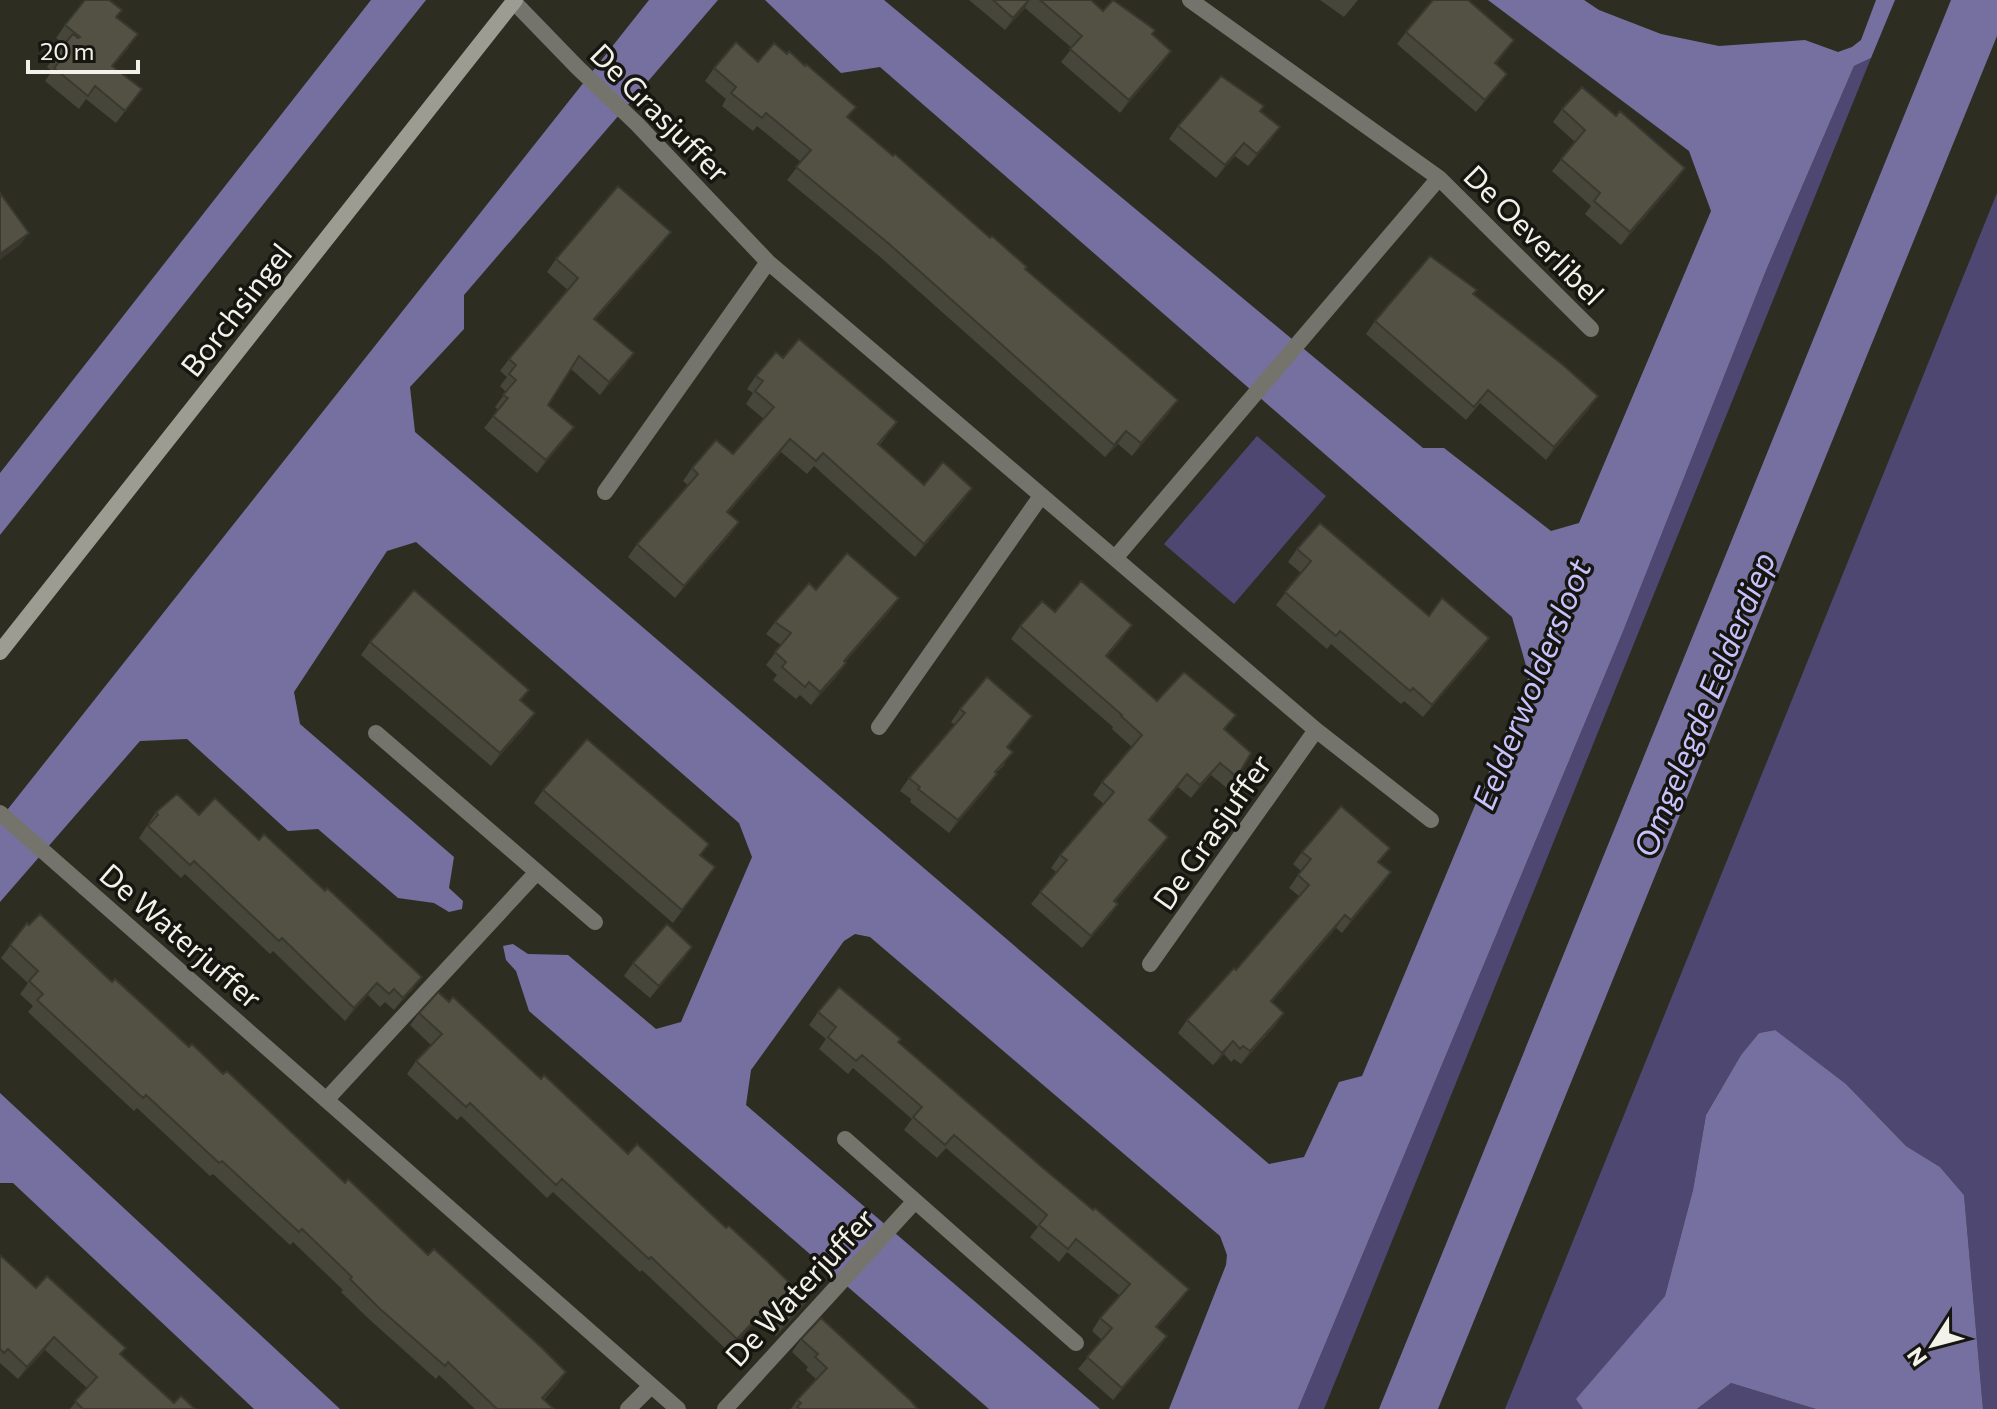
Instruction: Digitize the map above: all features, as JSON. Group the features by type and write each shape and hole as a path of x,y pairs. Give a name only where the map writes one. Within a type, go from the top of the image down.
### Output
{"main road":[{"name":"Borchsingel","path":"0,652 514,1"}],"street":[{"name":"De Oeverlibel","path":"1190,0 1439,178 1591,329"},
{"name":"De Grasjuffer","path":"514,1 768,262 1316,730 1431,820"},
{"name":"De Oeverlibel","path":"1116,557 1439,178"},
{"path":"605,492 768,262"},
{"path":"879,727 1041,496"},
{"name":"De Grasjuffer","path":"1150,964 1316,730"},
{"path":"376,733 595,922"},
{"name":"De Waterjuffer","path":"0,813 678,1409"},
{"path":"326,1100 537,872"},
{"name":"De Waterjuffer","path":"845,1139 1076,1343"},
{"name":"De Waterjuffer","path":"725,1409 915,1201"},
{"path":"628,1409 651,1386"}],"shaded area":[{"path":"1871,58 1324,1409 1298,1409 1622,634 1767,268 1854,66"},
{"path":"1997,193 1997,1409 1983,1409 1964,1195 1940,1167 1906,1146 1846,1084 1774,1030 1759,1033 1741,1055 1706,1115 1693,1190 1665,1296 1577,1399 1583,1409 1505,1409"},
{"path":"1257,436 1326,496 1234,604 1164,544"},
{"path":"1731,1383 1816,1409 1697,1409"}],"water":[{"path":"371,0 426,0 0,535 0,473"},
{"name":"Eelderwoldersloot","path":"649,0 718,0 464,295 464,329 410,387 415,432 1269,1164 1304,1157 1339,1082 1362,1076 1529,676 1512,617 880,67 841,73 765,0 884,0 1423,448 1444,448 1551,531 1579,523 1711,211 1689,151 1488,0 1584,0 1599,10 1661,34 1719,46 1805,40 1838,52 1861,40 1876,0 1895,0 1871,58 1854,66 1767,268 1622,634 1298,1409 1169,1409 1226,1265 1227,1255 1220,1236 870,937 855,934 844,941 751,1070 746,1105 1100,1409 989,1409 529,1011 516,971 506,960 503,946 513,944 528,954 568,955 656,1029 681,1022 752,857 739,823 416,542 387,551 294,692 300,724 454,857 449,888 463,901 462,909 449,912 434,903 398,898 318,829 288,831 187,739 140,741 0,902 0,819"},
{"name":"Omgelegde Eelderdiep","path":"1951,0 1997,0 1997,36 1438,1409 1379,1409"},
{"path":"1775,1030 1846,1084 1906,1146 1940,1167 1964,1195 1983,1409 1816,1409 1731,1383 1697,1409 1583,1409 1576,1399 1665,1296 1693,1190 1706,1115 1741,1055 1759,1033"},
{"path":"0,1093 340,1409 254,1409 13,1183 0,1183"}],"building":[{"path":"85,0 109,0 122,10 116,17 138,34 112,66 142,89 125,111 95,86 88,96 54,68 62,59 56,54 73,34 80,37 65,25"},
{"path":"993,0 1029,0 1013,18"},
{"path":"1040,0 1091,0 1103,11 1113,0 1155,30 1152,34 1171,51 1129,100 1070,49 1082,36"},
{"path":"1433,0 1468,0 1514,40 1495,63 1507,74 1485,100 1406,32"},
{"path":"736,42 758,62 774,43 806,64 856,107 847,117 893,156 895,154 990,238 992,236 1027,267 1025,269 1178,400 1141,443 1126,431 1114,445 888,243 796,167 811,150 766,113 762,118 731,93 736,87 714,68"},
{"path":"1221,76 1264,106 1260,111 1280,127 1257,154 1244,143 1225,165 1178,126"},
{"path":"1582,87 1616,116 1620,111 1685,168 1630,232 1594,201 1600,193 1561,159 1585,130 1562,109"},
{"path":"618,186 671,232 594,319 634,353 609,382 579,356 548,405 574,427 546,460 493,416 508,398 503,395 516,380 509,374 516,365 509,359 578,278 556,259"},
{"path":"0,193 29,233 0,254"},
{"path":"1430,256 1477,290 1473,294 1598,396 1554,447 1488,390 1474,407 1375,321"},
{"path":"799,339 897,422 878,444 924,485 943,462 972,488 924,544 823,453 816,461 790,439 727,512 739,522 684,586 637,544 698,474 692,468 716,440 733,454 774,407 755,391 763,381 756,376 776,352 783,358"},
{"path":"1320,523 1429,616 1442,598 1489,638 1432,705 1413,688 1410,691 1340,631 1336,636 1285,592 1311,561 1297,549"},
{"path":"847,553 899,598 820,692 809,682 805,687 782,667 786,662 775,652 791,633 775,622 809,583 816,590"},
{"path":"1081,581 1132,625 1106,656 1157,701 1184,672 1236,715 1224,729 1251,753 1237,777 1220,763 1200,785 1187,774 1149,820 1168,837 1114,901 1118,904 1091,936 1040,892 1067,860 1060,855 1114,792 1102,782 1142,735 1020,626 1042,601 1055,612"},
{"path":"414,590 529,690 520,700 535,713 500,753 370,642"},
{"path":"987,677 1032,716 1007,747 1013,752 958,820 918,789 920,787 909,778 965,713 960,709"},
{"path":"587,739 709,844 700,855 715,867 682,910 543,790"},
{"path":"177,794 199,815 215,798 259,840 264,834 422,977 403,998 394,989 389,994 377,983 354,1008 282,938 279,941 194,861 190,865 148,826 158,815 156,812"},
{"path":"1341,806 1390,848 1378,862 1391,872 1351,920 1345,915 1271,1001 1284,1013 1250,1051 1243,1046 1240,1049 1233,1041 1222,1053 1187,1020 1234,968 1236,970 1309,885 1298,875 1311,859 1302,852"},
{"path":"40,914 112,982 115,979 223,1074 227,1071 345,1183 348,1179 428,1255 434,1249 541,1347 566,1372 542,1398 554,1409 497,1409 448,1362 445,1366 379,1308 302,1229 299,1232 146,1095 143,1098 37,1000 43,994 29,981 38,971 10,945 27,923 29,925"},
{"path":"667,924 692,947 659,986 633,963"},
{"path":"839,987 1043,1168 1189,1289 1156,1327 1167,1336 1122,1388 1087,1357 1112,1328 1100,1318 1130,1284 1076,1239 1068,1249 1039,1225 1047,1215 954,1135 945,1145 913,1117 922,1107 862,1055 856,1061 828,1037 836,1027 818,1012"},
{"path":"438,992 449,1002 453,997 541,1079 544,1075 628,1154 637,1144 726,1228 729,1226 766,1260 801,1294 799,1297 805,1303 785,1324 767,1307 737,1339 651,1257 649,1259 562,1179 556,1185 470,1103 466,1107 416,1061 442,1034 419,1013"},
{"path":"0,1255 36,1288 47,1276 126,1348 120,1354 174,1403 181,1396 195,1409 83,1409 75,1401 97,1377 54,1337 27,1367 8,1349 4,1353 0,1349"},
{"path":"821,1318 918,1409 797,1407 801,1403 797,1400 827,1368 815,1357 818,1354 801,1339"}]}
